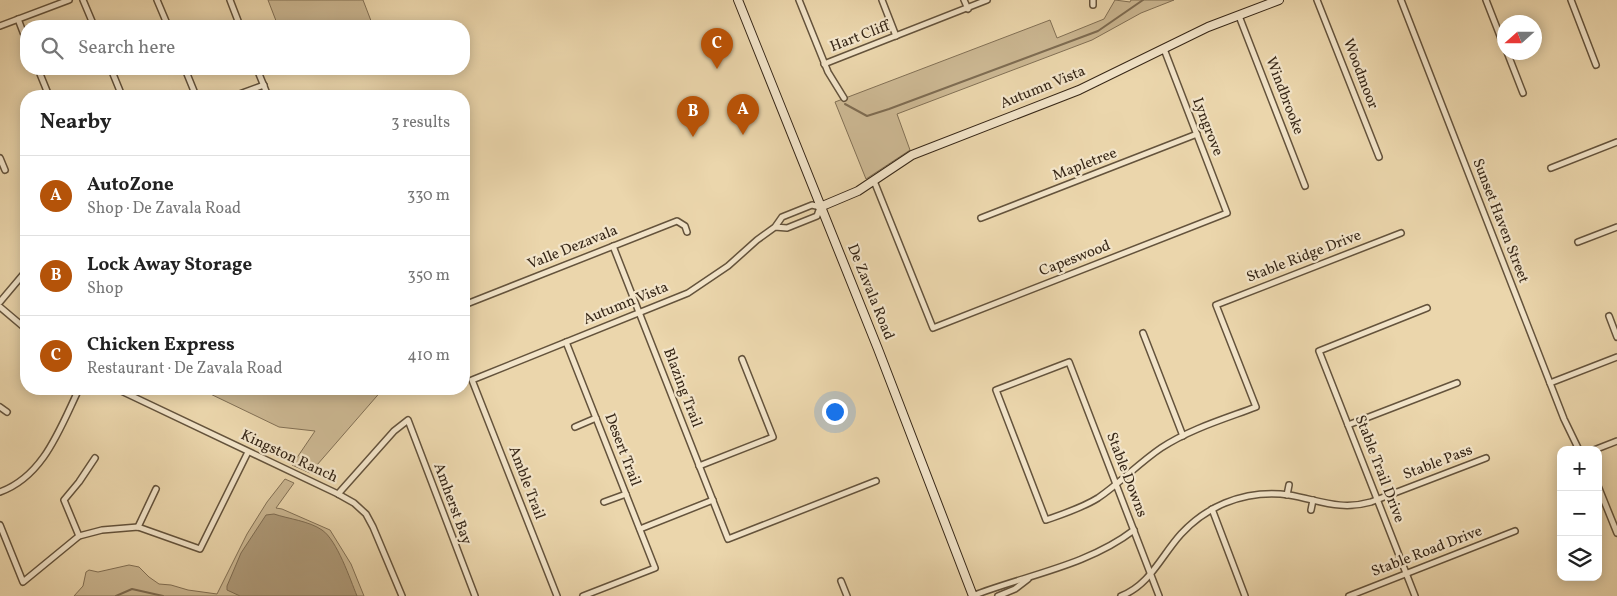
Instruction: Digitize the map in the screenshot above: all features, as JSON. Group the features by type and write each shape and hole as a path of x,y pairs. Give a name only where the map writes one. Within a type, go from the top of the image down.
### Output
{"main road":[{"name":"De Zavala Road","path":"738,0 878,349 972,596"},
{"name":"Autumn Vista","path":"820,207 852,194 918,152 1078,90 1208,27 1279,0"}],"street":[{"path":"0,26 69,0"},
{"path":"83,0 91,20"},
{"path":"158,0 166,20"},
{"path":"230,0 238,20"},
{"path":"799,0 824,64 844,98"},
{"path":"882,0 896,36"},
{"path":"964,0 968,9"},
{"name":"Hart Cliff","path":"824,64 987,0"},
{"name":"Woodmoor","path":"1317,0 1379,157"},
{"name":"Sunset Haven Street","path":"1401,0 1550,384 1576,446"},
{"path":"1486,0 1497,28"},
{"path":"1571,0 1596,65"},
{"name":"Windbrooke","path":"1239,16 1305,186"},
{"path":"18,20 20,25"},
{"name":"Lyngrove","path":"1164,49 1227,213"},
{"path":"1510,60 1523,93"},
{"path":"40,75 47,90"},
{"path":"113,75 120,90"},
{"path":"187,75 194,90"},
{"path":"260,75 266,90"},
{"path":"250,90 264,85"},
{"name":"Mapletree","path":"981,218 1197,134"},
{"path":"1551,168 1617,142"},
{"path":"0,158 5,170"},
{"name":"Capeswood","path":"874,181 933,328 1227,213"},
{"name":"Autumn Vista","path":"472,380 676,299 700,287 728,266 775,227 782,217 812,205 820,207 817,216 786,228 775,227"},
{"name":"Valle Dezavala","path":"470,303 677,221 685,226 688,232"},
{"path":"1578,242 1617,227"},
{"name":"Stable Ridge Drive","path":"1183,436 1256,407 1216,305 1401,234"},
{"name":"Blazing Trail","path":"613,246 728,539 876,481"},
{"path":"0,302 20,278"},
{"path":"0,307 20,324"},
{"name":"Stable Trail Drive","path":"1415,596 1319,351 1427,308"},
{"path":"1609,316 1617,337"},
{"path":"1116,484 1162,448 1183,436 1143,333"},
{"name":"Desert Trail","path":"566,342 655,568 583,596"},
{"path":"1550,384 1617,357"},
{"path":"699,466 773,437 742,359"},
{"name":"Stable Downs","path":"1116,484 1090,503 1046,520 996,390 1069,362 1151,574 1159,596"},
{"name":"Amble Trail","path":"472,380 557,596"},
{"path":"1348,425 1456,383"},
{"path":"0,492 25,478 39,464 52,444 76,395"},
{"name":"Kingston Ranch","path":"129,395 354,503 366,514 373,527 402,596"},
{"path":"0,407 7,412"},
{"path":"575,427 596,418"},
{"name":"Amherst Bay","path":"338,494 394,431 408,420 475,596"},
{"path":"1602,447 1617,441"},
{"path":"0,525 23,582 80,536 102,530 138,528 200,549 248,452"},
{"path":"80,536 64,500 80,482 96,458"},
{"name":"Stable Pass","path":"1121,596 1140,586 1181,534 1200,517 1229,502 1259,494 1288,495 1329,505 1363,504 1486,458"},
{"path":"1288,495 1289,485"},
{"path":"138,528 156,489"},
{"path":"1600,491 1617,533"},
{"path":"604,502 626,494"},
{"path":"640,529 713,500"},
{"path":"1312,510 1313,500"},
{"path":"1212,510 1245,596"},
{"path":"972,596 1012,581 1028,579 1107,548 1134,530"},
{"name":"Stable Road Drive","path":"1348,596 1515,531"},
{"path":"998,596 1015,589 1028,579"},
{"path":"841,581 847,596"}],"shaded area":[{"path":"268,0 363,0 371,20 276,20"},
{"path":"1115,0 1130,2 1131,0 1174,0 1141,13 1092,40 897,114 910,150 866,179 835,102 1050,20 1057,38 1104,19"},
{"path":"212,395 378,395 310,473 292,465 315,431 279,427"},
{"path":"285,479 294,483 276,508 330,530 351,564 364,596 74,596 83,586 86,572 89,570 98,572 129,565 139,567 159,584 217,594 247,534 267,502"},
{"path":"274,514 311,524 328,535 342,560 357,596 240,596 227,590 241,553 266,515"}],"waterway":[{"path":"845,104 867,116 889,109 1098,31 1143,0"},
{"path":"116,596 132,589 163,596"}],"place":[{"name":"Chicken Express","path":"717,69"},
{"name":"AutoZone","path":"743,135"},
{"name":"Lock Away Storage","path":"693,137"}]}
